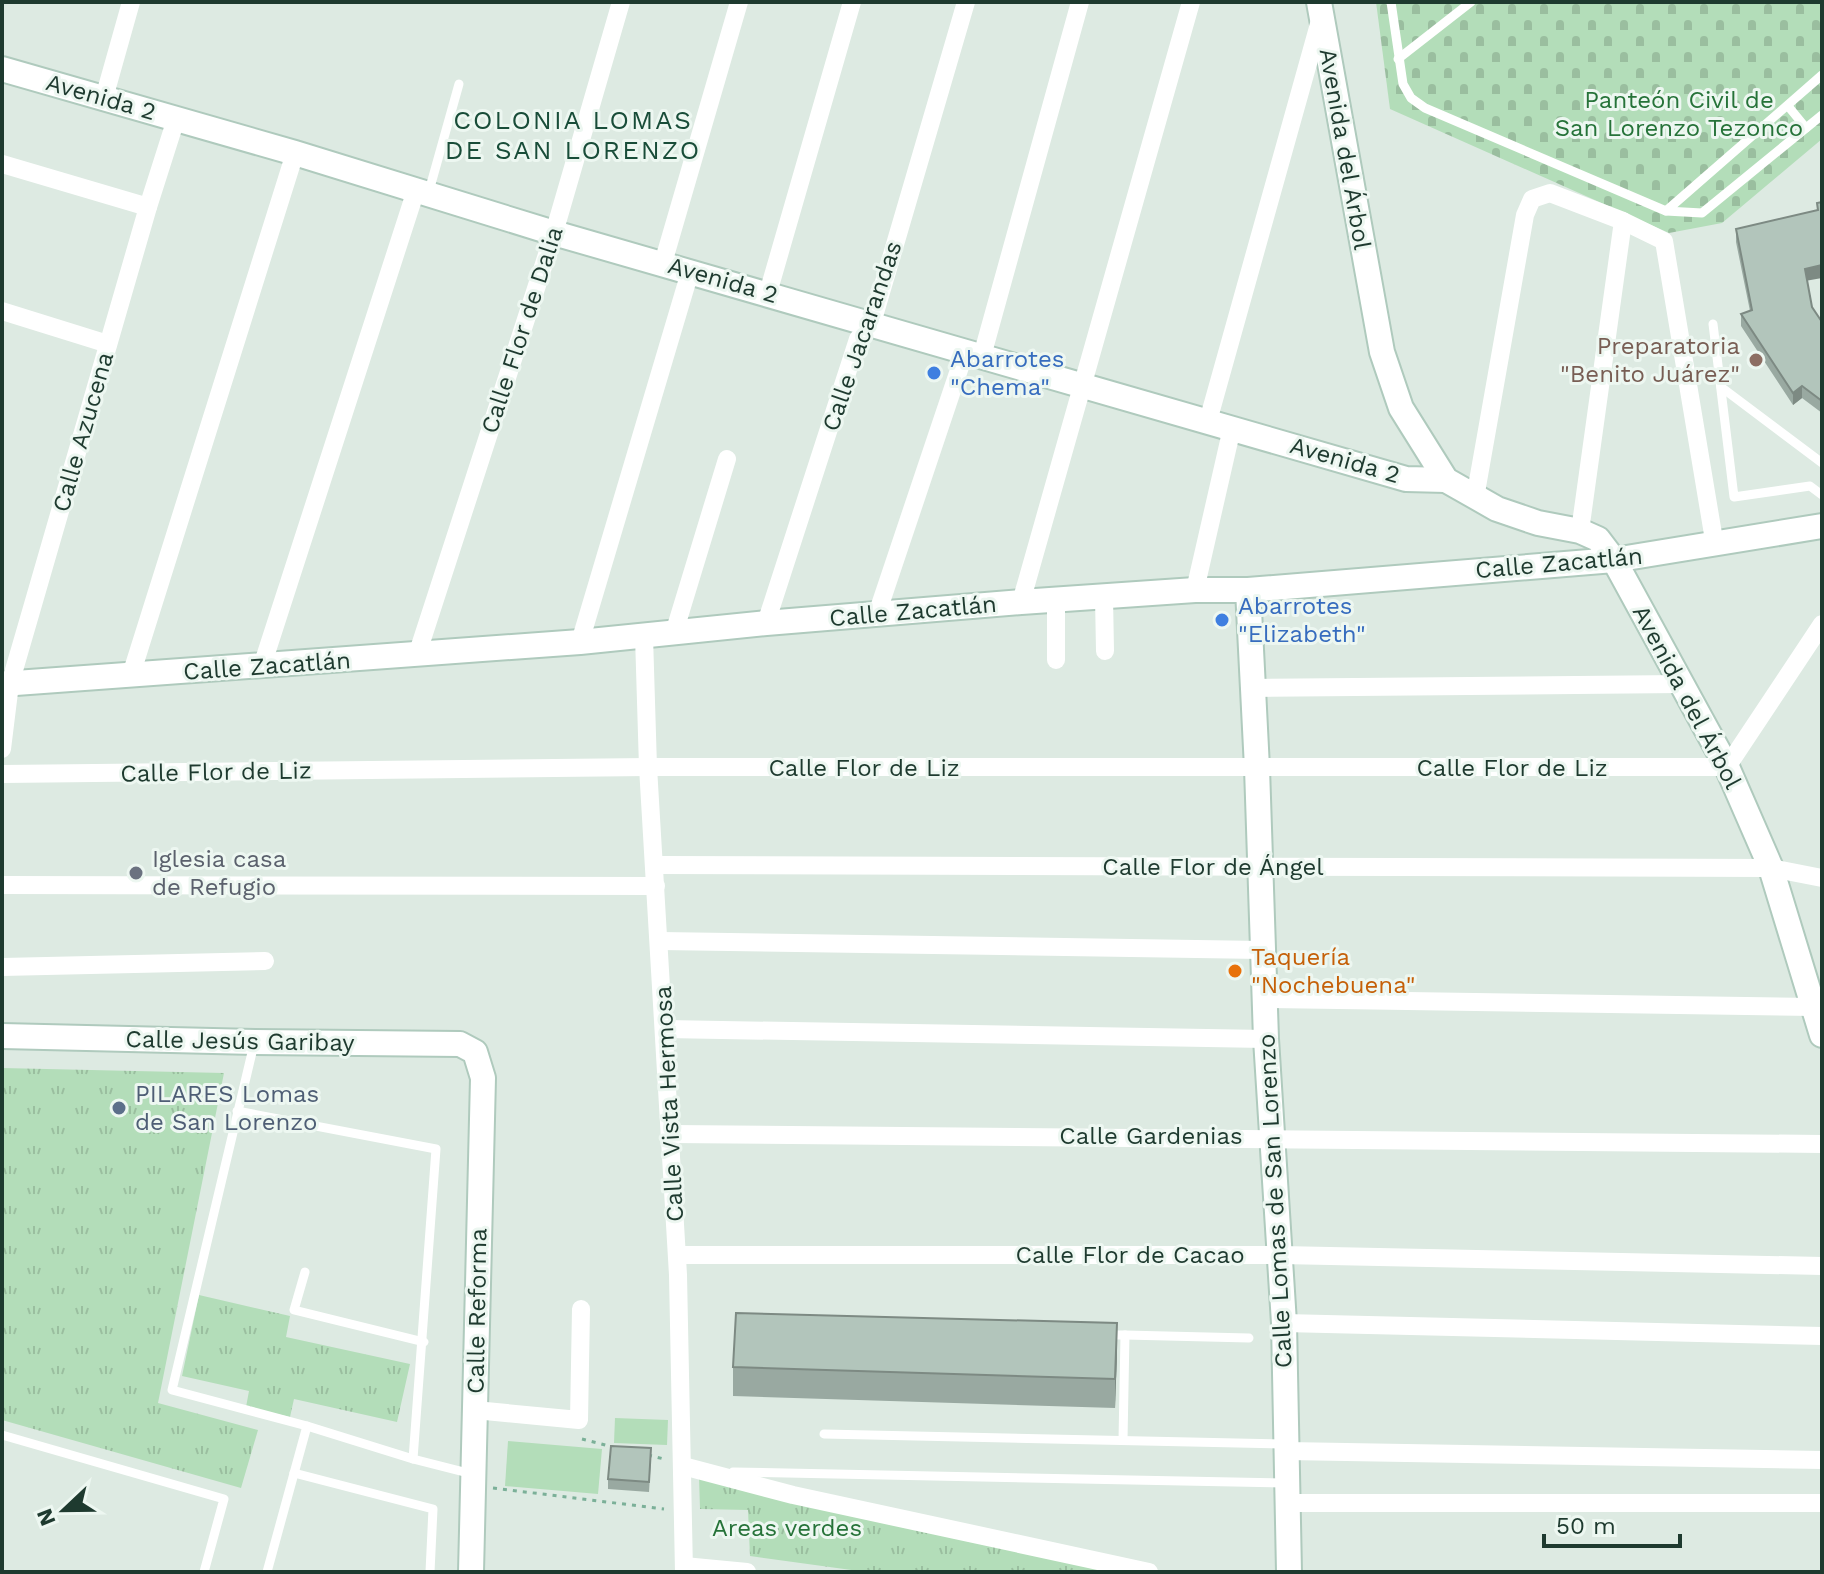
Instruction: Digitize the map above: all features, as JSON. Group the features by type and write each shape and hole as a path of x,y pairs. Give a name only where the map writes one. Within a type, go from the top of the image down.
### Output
{"street":[{"path":"104,98 131,2"},
{"name":"Calle Flor de Dalia","path":"417,655 554,233 621,2"},
{"path":"663,263 739,2"},
{"path":"768,293 852,2"},
{"name":"Calle Jacarandas","path":"766,623 858,339 872,323 966,2"},
{"path":"877,614 974,354 1080,2"},
{"path":"1021,602 1191,2"},
{"path":"1195,590 1220,425 1320,8"},
{"name":"Avenida del Árbol","path":"1320,8 1382,352 1401,408 1446,480 1497,509 1538,523 1580,531 1598,539 1614,560 1727,767 1771,868 1822,1035"},
{"name":"Avenida 2","path":"2,69 295,153 554,233 1406,479 1446,480"},
{"name":"Calle Azucena","path":"2,749 6,684 176,119"},
{"path":"131,675 295,153"},
{"path":"2,164 148,207"},
{"path":"262,666 422,192"},
{"path":"1475,498 1525,215 1532,199 1550,193 1623,221 1664,241 1715,546"},
{"path":"1580,531 1623,221"},
{"path":"580,642 690,272"},
{"path":"2,311 108,344"},
{"path":"674,633 727,459"},
{"name":"Calle Zacatlán","path":"6,684 580,642 1021,602 1195,590 1248,590 1614,560 1715,546 1822,526"},
{"name":"Calle Lomas de San Lorenzo","path":"1248,590 1266,1039 1284,1323 1289,1572"},
{"path":"1104,597 1105,651"},
{"path":"1056,601 1056,660"},
{"path":"1727,767 1822,624"},
{"name":"Calle Vista Hermosa","path":"644,636 648,767 677,1255 684,1569"},
{"path":"1254,688 1681,684"},
{"name":"Calle Flor de Liz","path":"2,774 648,767 1727,767"},
{"name":"Calle Flor de Ángel","path":"655,865 1771,868 1822,878"},
{"path":"2,885 656,886"},
{"path":"660,941 1262,950"},
{"path":"2,967 265,961"},
{"path":"1265,999 1813,1007"},
{"path":"665,1029 1266,1039"},
{"name":"Calle Jesús Garibay","path":"2,1036 460,1044 475,1052"},
{"name":"Calle Reforma","path":"471,1572 483,1078 475,1052"},
{"name":"Calle Gardenias","path":"671,1134 1822,1144"},
{"name":"Calle Flor de Cacao","path":"677,1255 1281,1255 1822,1266"},
{"path":"475,1410 579,1420 581,1309"},
{"path":"1284,1323 1822,1336"},
{"path":"1286,1447 1822,1460"},
{"path":"683,1466 793,1495 1149,1572"},
{"path":"1287,1493 1822,1503"},
{"path":"684,1569 747,1572"}],"lane":[{"path":"1391,2 1403,84 1411,98 1425,108 1666,211 1702,213 1822,115"},
{"path":"1398,59 1471,2"},
{"path":"1666,211 1822,75"},
{"path":"422,192 459,84"},
{"path":"1788,106 1806,128"},
{"path":"1713,324 1734,497 1810,486 1822,495"},
{"path":"1721,387 1822,463"},
{"path":"255,1042 172,1390 307,1426 472,1480"},
{"path":"237,1111 436,1149 413,1459"},
{"path":"305,1272 294,1310 424,1342"},
{"path":"1094,1334 1249,1338"},
{"path":"1123,1440 1125,1335"},
{"path":"267,1572 307,1426"},
{"path":"824,1434 1123,1440 1286,1447"},
{"path":"2,1435 224,1499 204,1572"},
{"path":"710,1472 1287,1493"},
{"path":"294,1473 433,1509 430,1572"}],"path":[{"path":"472,1480 684,1511"}],"green space":[{"name":"Panteón Civil de San Lorenzo Tezonco","path":"1376,2 1822,2 1822,139 1722,223 1669,233 1390,109"},
{"path":"2,1068 224,1073 158,1403 258,1430 241,1488 2,1420"},
{"path":"199,1295 290,1316 286,1337 410,1364 397,1422 294,1399 290,1417 246,1407 249,1391 182,1376"},
{"path":"615,1418 668,1420 667,1445 614,1443"},
{"path":"508,1441 602,1449 598,1494 505,1486"},
{"name":"Areas verdes","path":"699,1477 1111,1572 866,1572 750,1556 748,1510 700,1509"}],"building":[{"path":"1822,202 1822,265 1805,269 1812,307 1822,322 1822,401 1802,386 1793,393 1741,314 1752,310 1736,229 1818,210 1817,203"},
{"path":"736,1313 1117,1323 1115,1379 733,1367"},
{"path":"611,1446 651,1448 649,1482 608,1479"}],"place":[{"name":"Preparatoria \"Benito Juárez\"","path":"1756,360"},
{"name":"Abarrotes \"Chema\"","path":"934,373"},
{"name":"Abarrotes \"Elizabeth\"","path":"1222,620"},
{"name":"Iglesia casa de Refugio","path":"136,873"},
{"name":"Taquería \"Nochebuena\"","path":"1235,971"},
{"name":"PILARES Lomas de San Lorenzo","path":"119,1108"}],"district":[{"name":"COLONIA LOMAS DE SAN LORENZO","path":"573,135"}]}
